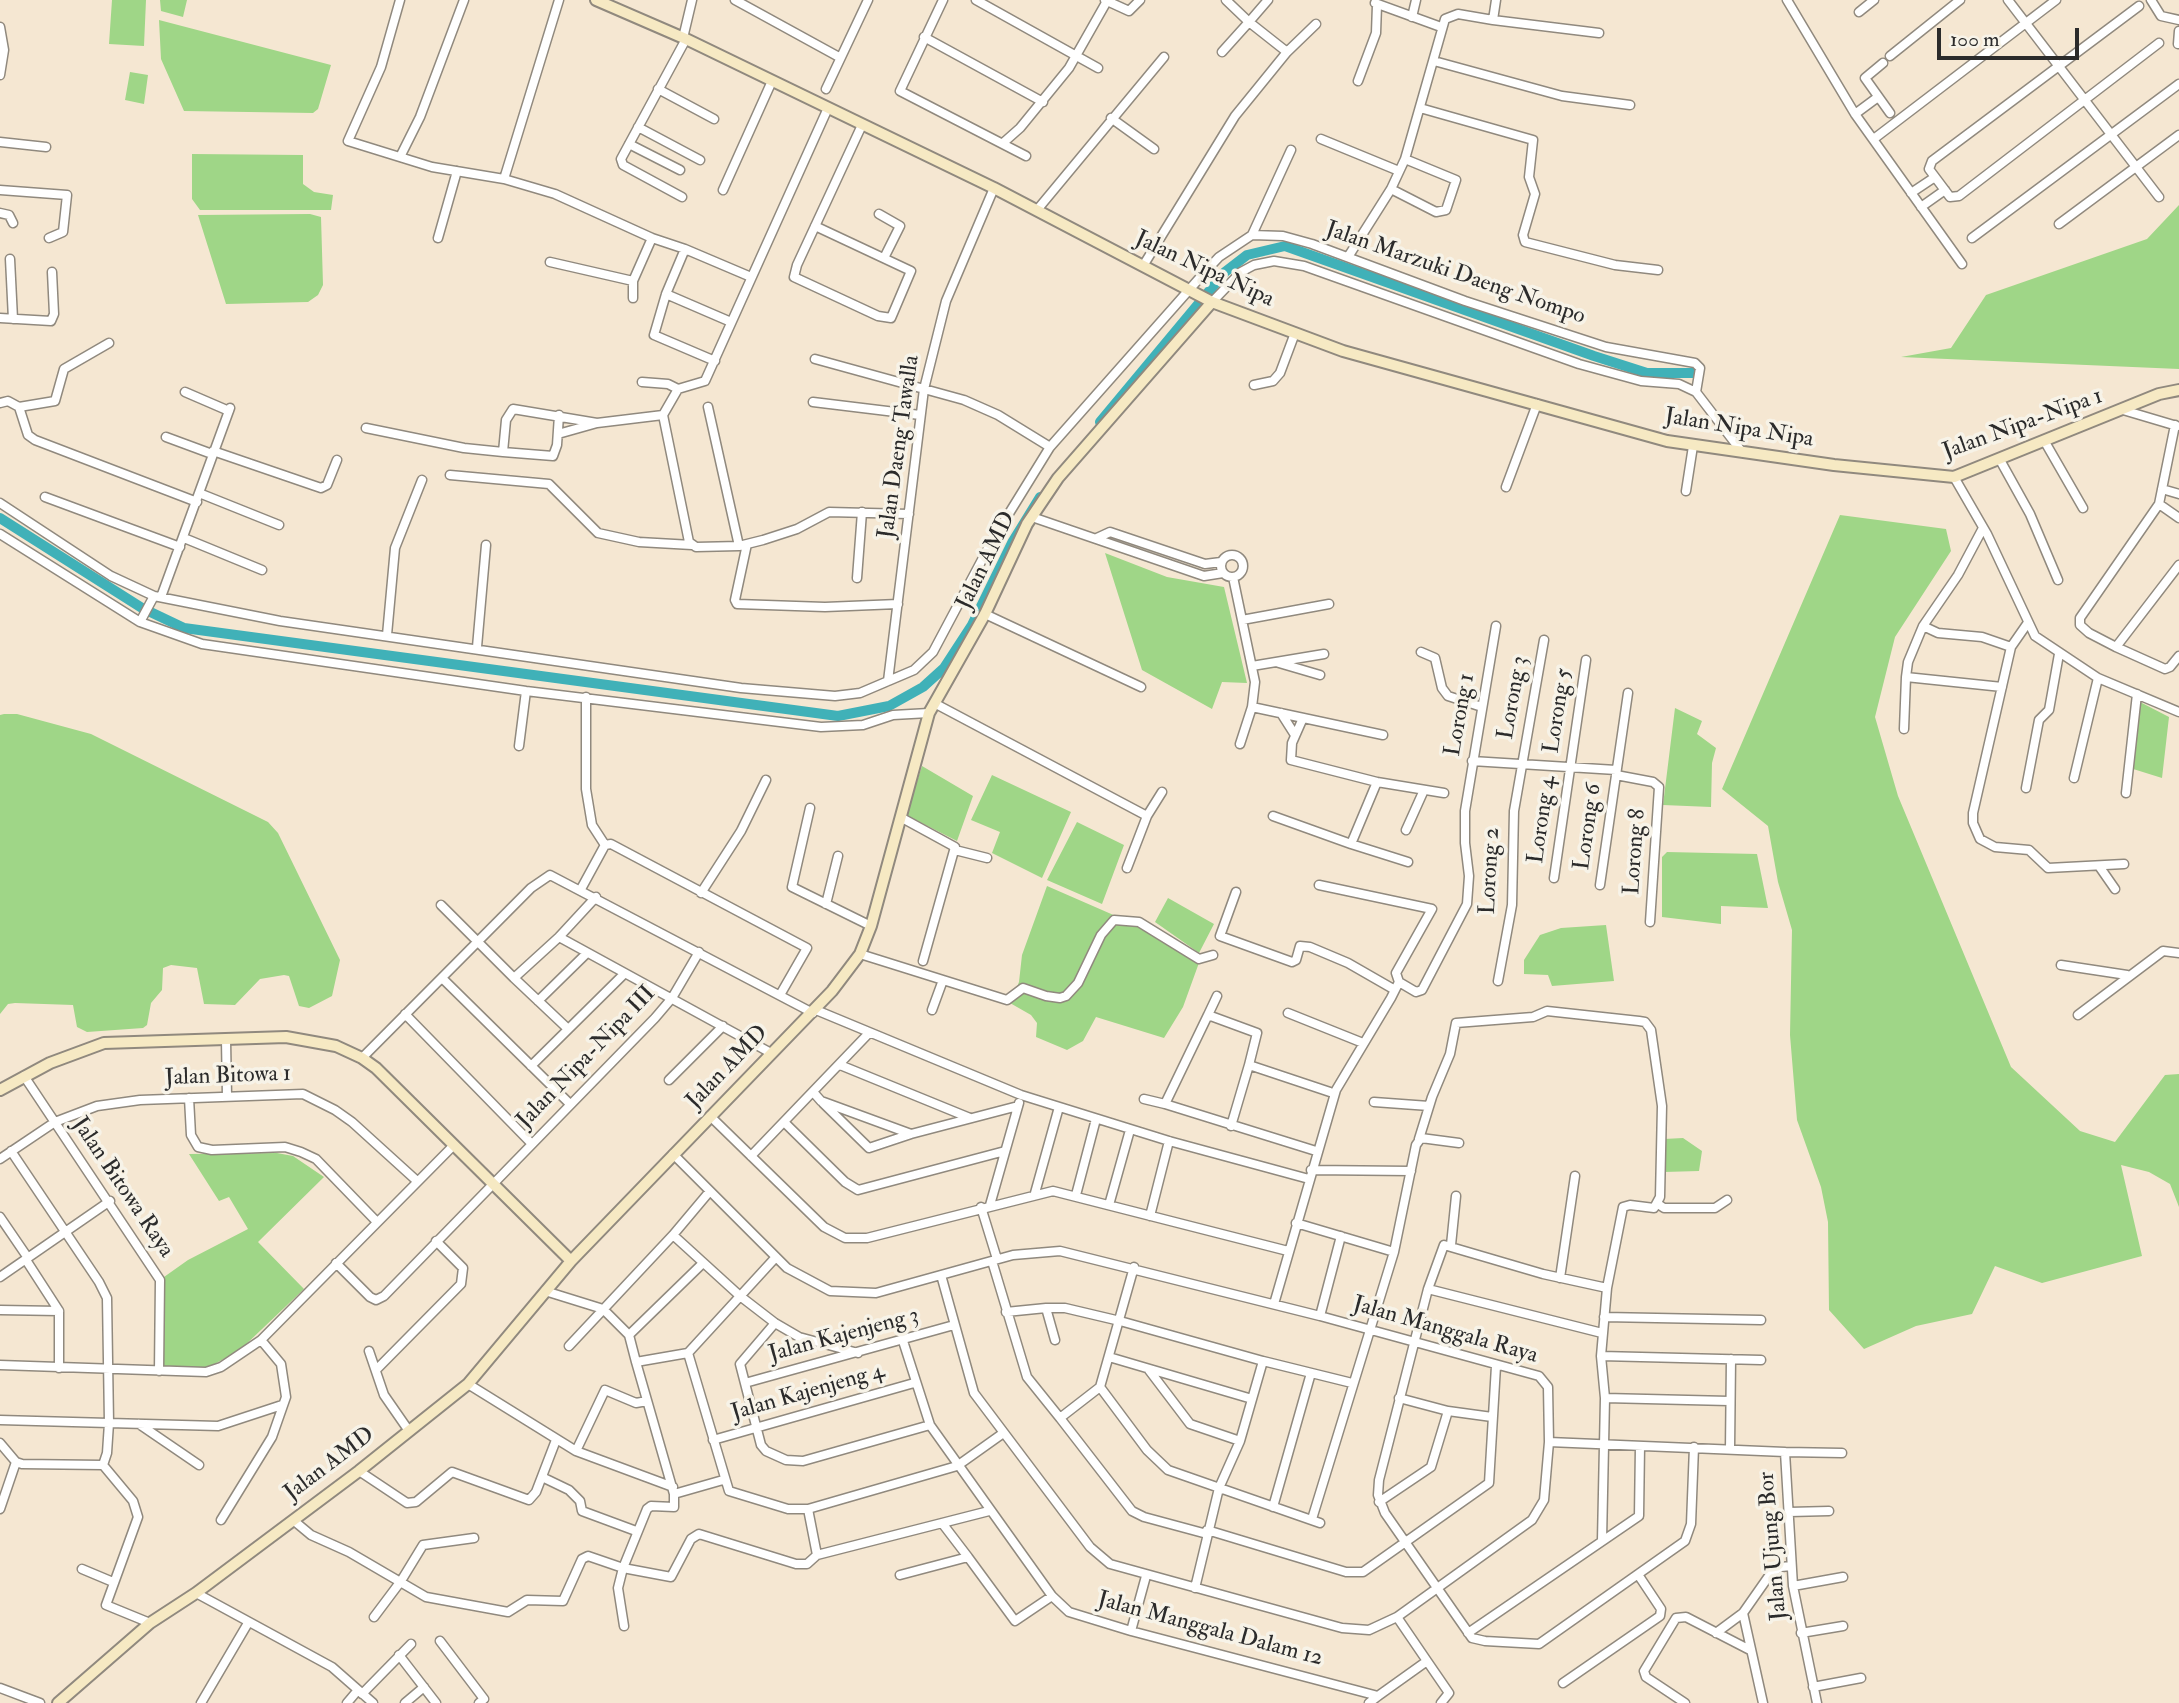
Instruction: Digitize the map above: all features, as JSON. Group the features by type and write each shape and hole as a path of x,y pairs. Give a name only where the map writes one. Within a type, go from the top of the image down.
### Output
{"street":[{"path":"400,0 381,67 348,138 353,143 555,194 652,238 751,277"},
{"path":"400,156 425,104 464,0"},
{"path":"504,179 559,0"},
{"name":"Jalan Nipa Nipa","path":"596,0 684,39 994,188 1210,301 1343,351 1693,446 1834,464"},
{"path":"682,197 623,165 621,159 684,39 692,0"},
{"path":"735,0 755,4 839,57"},
{"path":"826,89 868,0"},
{"path":"943,0 901,87 904,95 1026,156"},
{"path":"976,0 1098,68"},
{"path":"1003,143 1043,102 1077,55 1106,1 1132,11 1140,0"},
{"path":"1226,0 1287,52"},
{"path":"1222,52 1268,0"},
{"path":"1412,17 1416,0"},
{"path":"1493,20 1496,0"},
{"path":"1787,0 1855,114 1875,138 1962,264"},
{"path":"1859,12 1874,0"},
{"path":"1889,56 1961,0"},
{"path":"2008,0 2159,197"},
{"path":"1875,138 2056,0"},
{"path":"2151,0 2161,16 2179,20"},
{"path":"1358,81 1376,33 1375,2 1441,27"},
{"path":"2139,6 1932,161 1929,169 1950,197 1959,196 2159,43"},
{"path":"1348,257 1391,189 1405,159 1434,61 1441,27 1448,16 1455,14 1599,33"},
{"path":"1143,266 1228,127 1287,52 1316,24"},
{"path":"0,27 4,50 0,75"},
{"path":"2178,44 2179,31"},
{"path":"924,37 1043,102"},
{"path":"1037,210 1164,57"},
{"path":"1434,61 1562,96 1630,105"},
{"path":"1883,63 1865,78 1890,113"},
{"path":"723,190 772,81"},
{"path":"1972,238 2179,84"},
{"path":"658,89 713,119"},
{"path":"1855,114 1878,97"},
{"path":"692,545 663,415 678,389 685,385 704,383 828,108"},
{"path":"1420,108 1533,139 1529,177 1535,194 1523,235 1525,242 1615,265 1658,270"},
{"path":"1111,118 1154,149"},
{"path":"816,226 912,273 889,319 796,280 795,271 862,125"},
{"path":"638,127 700,160"},
{"path":"2059,224 2179,135"},
{"path":"1321,139 1399,171"},
{"path":"0,142 46,147"},
{"path":"629,144 680,170"},
{"path":"0,503 111,576 155,599 280,621 811,696 860,693 914,670 933,652 992,541 1050,447 1219,257 1252,236 1291,150"},
{"path":"1391,189 1436,212 1446,210 1457,180 1405,159"},
{"path":"438,238 457,171"},
{"path":"1911,193 1935,177"},
{"name":"Jalan Daeng Tawalla","path":"888,681 924,389 946,301 994,188"},
{"path":"0,190 67,195 63,232 49,237"},
{"path":"1921,207 1945,190"},
{"path":"0,213 9,215 13,223"},
{"path":"879,214 900,226 884,258"},
{"name":"Jalan Marzuki Daeng Nompo","path":"1252,236 1283,236 1465,301 1594,343 1695,363 1700,368 1696,392"},
{"path":"633,298 633,281 652,238"},
{"path":"685,249 666,294 654,335 715,361"},
{"path":"10,259 13,319"},
{"path":"550,262 633,281"},
{"path":"1210,301 1241,272 1254,265 1290,262 1579,364 1641,381 1679,384 1696,392 1742,452"},
{"path":"0,318 49,322 54,318 52,272"},
{"path":"666,294 731,322"},
{"name":"Jalan AMD","path":"58,1703 150,1623 196,1594 359,1471 468,1384 571,1261 771,1053 815,1011 860,954 871,926 931,708 985,614 1032,517 1058,478 1210,301"},
{"path":"1254,385 1273,381 1280,373 1295,333"},
{"path":"19,407 55,401 64,369 109,343"},
{"path":"815,359 964,400 998,415 1050,447"},
{"path":"642,382 668,384 678,389"},
{"name":"Jalan Nipa-Nipa 1","path":"1834,464 1934,478 1954,477 2159,394 2179,390"},
{"path":"141,618 155,599 182,542 229,410 185,392"},
{"path":"0,403 10,402 19,407 28,435 35,440 279,525"},
{"path":"813,402 920,415"},
{"path":"1506,487 1537,404"},
{"path":"708,407 743,545 735,600 737,604 825,607 898,604"},
{"path":"503,452 506,420 513,409 597,423"},
{"path":"2123,410 2177,426 2159,504 2080,618 2080,625 2116,648 2165,668 2170,667 2179,656"},
{"path":"366,428 464,448 553,456 558,434 558,415"},
{"path":"558,434 597,423 663,415"},
{"path":"166,436 321,488 327,485 337,460"},
{"path":"2045,442 2083,508"},
{"path":"1686,491 1693,446"},
{"path":"2000,460 2030,514 2058,580"},
{"path":"450,475 549,484 598,533 639,542 703,548 743,545 797,529 829,512 909,514"},
{"path":"1954,477 1983,528 2035,636 2098,678 2179,712"},
{"path":"387,635 395,548 422,480"},
{"path":"2162,489 2179,494"},
{"path":"45,497 158,539 182,542 262,570"},
{"path":"2159,504 2179,518"},
{"path":"857,578 862,513"},
{"path":"1032,517 1204,576 1223,573 1233,577"},
{"path":"1903,729 1908,662 1923,626 1958,575 1983,528"},
{"path":"1097,538 1110,532 1205,564 1221,562 1230,555 1241,559 1242,570 1233,577"},
{"path":"0,534 170,635 202,644 526,691 821,727 863,725 893,715 931,708 1147,816"},
{"path":"477,647 486,545"},
{"path":"1221,562 1223,573"},
{"path":"2116,648 2179,565"},
{"path":"1233,577 1255,682 1252,707 1240,744"},
{"path":"1242,620 1329,604"},
{"path":"985,614 1141,687"},
{"path":"2027,624 2011,647 1973,813 1973,823 1980,839 1995,847 2029,850 2049,867 2124,864"},
{"name":"Lorong 1","path":"1397,986 1416,992 1422,989 1463,914 1469,876 1465,811 1496,626"},
{"path":"1923,626 1938,633 1982,637 2011,647"},
{"name":"Lorong 3","path":"1521,764 1544,640"},
{"path":"1421,652 1435,658 1441,688 1448,696 1482,707"},
{"path":"1252,666 1324,654"},
{"path":"2026,788 2039,720 2049,710 2059,654"},
{"name":"Lorong 5","path":"1570,767 1586,660"},
{"path":"1276,662 1320,675"},
{"path":"1906,677 2002,687"},
{"path":"2074,778 2098,678"},
{"path":"519,746 526,691"},
{"name":"Lorong 6","path":"1600,886 1628,693"},
{"path":"2126,793 2137,694"},
{"path":"586,697 586,789 592,825 604,846"},
{"path":"1252,707 1383,735"},
{"path":"1281,713 1296,735"},
{"path":"1303,718 1292,743 1291,760 1377,782 1444,793"},
{"path":"1472,761 1570,767 1616,773"},
{"name":"Lorong 2","path":"1498,981 1513,905 1512,830 1521,764"},
{"name":"Lorong 4","path":"1554,878 1570,767"},
{"name":"Lorong 8","path":"1616,773 1653,782 1658,787 1650,922"},
{"path":"701,892 741,831 766,780"},
{"path":"1351,844 1377,782"},
{"path":"1406,830 1424,790"},
{"path":"1127,868 1147,816 1162,792"},
{"path":"810,808 791,883 793,888 871,926"},
{"path":"1273,816 1408,862"},
{"path":"902,818 950,843 955,850 987,858"},
{"path":"581,889 604,846 611,844 807,948 780,995"},
{"path":"923,961 955,850"},
{"path":"826,904 838,856"},
{"path":"2099,866 2115,889"},
{"path":"362,1058 541,880 555,876 780,995 1021,1095 1169,1142 1310,1174 1411,1171"},
{"path":"1274,1304 1336,1090 1397,986 1397,971 1432,909 1319,885"},
{"path":"1236,892 1220,936 1292,962 1300,946 1310,947 1397,986"},
{"path":"513,978 559,937 596,897"},
{"path":"441,905 567,1028"},
{"path":"860,954 1007,1000 1023,988 1063,998 1078,983 1101,935 1110,923 1119,919 1139,922 1199,959 1213,955"},
{"path":"559,937 771,1053"},
{"path":"2078,1015 2127,975 2163,951 2179,953"},
{"name":"Jalan Nipa-Nipa III","path":"336,1263 376,1300 494,1185 672,998 699,952"},
{"path":"538,1001 587,953"},
{"path":"2061,965 2127,975"},
{"path":"531,1066 624,974"},
{"path":"442,978 570,1104"},
{"path":"932,1010 943,980"},
{"path":"1165,1104 1217,996"},
{"path":"1100,1387 1161,1466 1316,1521 1352,1383 1394,1252 1415,1148 1450,1054 1455,1023 1533,1017 1547,1012 1645,1023 1654,1036 1662,1106 1658,1204 1654,1208 1630,1205 1623,1207 1607,1288 1601,1356 1605,1398 1602,1540"},
{"path":"1288,1013 1363,1042"},
{"path":"405,1014 532,1144"},
{"path":"1208,1015 1257,1032 1231,1126"},
{"path":"669,1080 723,1026"},
{"path":"751,1156 869,1033"},
{"path":"0,1090 24,1076 104,1043 295,1038 336,1046 362,1058 571,1261"},
{"path":"226,1040 227,1096"},
{"path":"840,1065 970,1118"},
{"path":"1249,1065 1330,1091"},
{"name":"Jalan Bitowa Raya","path":"24,1076 110,1201 160,1280 159,1371"},
{"path":"814,1093 869,1148 1018,1106"},
{"path":"1021,1095 985,1206 1006,1312 1027,1377 1132,1511 1144,1517 1352,1573 1363,1572 1489,1483 1496,1366"},
{"name":"Jalan Bitowa 1","path":"0,1159 55,1122 97,1106 116,1102 227,1096 309,1096 352,1122 417,1181"},
{"path":"189,1098 191,1135 198,1147 212,1150 285,1147 301,1152 316,1160 377,1222"},
{"path":"1144,1099 1316,1152"},
{"path":"821,1101 911,1134"},
{"path":"1374,1102 1429,1106"},
{"path":"1035,1193 1059,1107"},
{"path":"710,1116 824,1227 845,1238 867,1238 1035,1193 1053,1191 1288,1251"},
{"path":"1076,1195 1096,1119"},
{"path":"785,1122 845,1182 858,1190 1005,1151"},
{"path":"1109,1205 1130,1130"},
{"path":"1419,1139 1458,1141"},
{"path":"1150,1216 1169,1142"},
{"path":"0,1365 159,1371 213,1369 234,1360 261,1340 453,1146"},
{"path":"12,1151 107,1298 109,1423 107,1453 103,1465"},
{"name":"Jalan Manggala Raya","path":"673,1154 776,1257 803,1279 838,1293 876,1293 994,1260 1034,1251 1060,1251 1133,1267 1539,1376 1547,1381 1549,1442 1544,1500 1532,1520 1397,1617 1369,1630 1342,1629 1146,1576 1101,1559 1002,1434 974,1393 941,1275"},
{"path":"1560,1278 1575,1177"},
{"path":"569,1346 710,1191"},
{"path":"1451,1245 1456,1196"},
{"path":"1658,1204 1664,1209 1715,1208 1727,1200"},
{"path":"0,1278 110,1201"},
{"path":"0,1217 59,1311 59,1368"},
{"path":"1296,1223 1394,1252"},
{"path":"673,1234 702,1263 775,1323 799,1337 858,1353"},
{"path":"1320,1316 1341,1236"},
{"path":"376,1370 461,1284 463,1268 436,1241"},
{"path":"1607,1288 1484,1258 1451,1245 1444,1245 1428,1289 1399,1398 1379,1480 1379,1502 1468,1633 1481,1641 1539,1644 1679,1548 1689,1535 1694,1447"},
{"path":"776,1257 693,1343 688,1353 727,1489 788,1509 808,1509 957,1466 1002,1434"},
{"path":"629,1335 702,1263"},
{"path":"1060,1418 1100,1387 1133,1267"},
{"path":"1428,1289 1602,1333"},
{"path":"545,1291 603,1309 629,1335 674,1491 675,1507 649,1507 636,1531 618,1588 624,1626"},
{"path":"1046,1308 1055,1340"},
{"path":"1006,1312 1065,1308 1352,1383"},
{"path":"0,1310 59,1311"},
{"path":"1604,1317 1761,1320"},
{"path":"775,1323 741,1361 763,1448 795,1462 930,1425"},
{"name":"Jalan Kajenjeng 3","path":"745,1384 954,1325"},
{"path":"221,1520 268,1443 286,1387 281,1364 261,1340"},
{"name":"Jalan Manggala Dalam 12","path":"903,1341 914,1383 930,1425 1052,1596 1069,1612 1378,1696"},
{"path":"369,1350 387,1402 408,1431"},
{"path":"636,1362 688,1353"},
{"path":"1601,1356 1761,1360"},
{"path":"1109,1357 1252,1399"},
{"path":"1730,1449 1731,1359"},
{"path":"1195,1588 1219,1488 1240,1441 1263,1361"},
{"path":"1149,1370 1190,1424 1240,1441"},
{"path":"1273,1507 1311,1373"},
{"name":"Jalan Kajenjeng 4","path":"713,1440 914,1383"},
{"path":"468,1384 576,1451 674,1491 723,1480"},
{"path":"576,1451 605,1390 636,1403 648,1401"},
{"path":"1399,1398 1448,1411 1492,1417"},
{"path":"1605,1398 1729,1401"},
{"path":"0,1420 224,1425 282,1405"},
{"path":"1379,1502 1433,1464 1448,1411"},
{"path":"139,1424 199,1465"},
{"path":"359,1471 402,1501 412,1503 451,1472 529,1500 536,1492 555,1440"},
{"name":"Jalan Ujung Bor","path":"1549,1442 1785,1452 1793,1586 1817,1703"},
{"path":"0,1443 16,1462 103,1465 133,1501 138,1517 113,1582 107,1606 150,1623"},
{"path":"1468,1633 1639,1515 1640,1446"},
{"path":"1785,1452 1842,1453"},
{"path":"0,1509 16,1462"},
{"path":"542,1477 569,1490 580,1501 582,1511 636,1531"},
{"path":"808,1509 817,1555"},
{"path":"293,1520 312,1535 431,1599 508,1612 527,1600 563,1601 583,1557 671,1577 691,1539 699,1534 796,1564 807,1564 817,1555 989,1511"},
{"path":"1789,1512 1829,1511"},
{"path":"942,1523 1015,1621 1052,1596"},
{"path":"374,1617 425,1544 474,1538"},
{"path":"900,1575 968,1557"},
{"path":"1716,1633 1744,1613 1771,1573 1781,1567 1791,1566"},
{"path":"82,1569 113,1582"},
{"path":"1131,1631 1146,1576"},
{"path":"1563,1683 1660,1616 1661,1609 1639,1576"},
{"path":"1793,1586 1843,1577"},
{"path":"196,1594 332,1667 373,1703"},
{"path":"1744,1613 1763,1703"},
{"path":"1685,1703 1646,1677 1644,1667 1678,1616 1686,1617 1750,1650"},
{"path":"1397,1617 1448,1691 1449,1696 1441,1703"},
{"path":"201,1703 248,1623"},
{"path":"1801,1633 1843,1626"},
{"path":"440,1641 484,1699 479,1703"},
{"path":"347,1703 411,1644"},
{"path":"399,1655 436,1703"},
{"path":"1369,1703 1427,1661"},
{"path":"1813,1687 1861,1678"},
{"path":"405,1703 424,1687"},
{"path":"0,1688 40,1703"},
{"path":"1756,1703 1760,1693"}],"green space":[{"path":"112,0 146,0 144,46 109,44"},
{"path":"160,0 187,0 183,17 161,11"},
{"path":"159,20 331,65 318,109 313,113 184,111 161,59"},
{"path":"130,72 148,75 144,104 125,100"},
{"path":"192,154 303,155 303,184 314,192 333,195 331,210 200,210 192,199"},
{"path":"2179,205 2179,369 1901,357 1951,348 1986,295 2147,239"},
{"path":"310,214 321,217 323,285 318,295 308,302 226,304 198,215"},
{"path":"1840,515 1946,529 1951,551 1895,637 1875,717 1898,796 2011,1067 2080,1131 2115,1142 2165,1075 2179,1074 2179,1207 2170,1184 2149,1172 2121,1165 2142,1256 2042,1283 1995,1266 1972,1314 1916,1326 1864,1349 1829,1310 1828,1222 1821,1187 1797,1120 1790,1035 1792,930 1778,882 1768,826 1722,789"},
{"path":"1105,553 1167,577 1224,587 1247,683 1222,682 1212,709 1142,670"},
{"path":"2140,702 2169,717 2162,778 2130,768"},
{"path":"1675,708 1702,721 1697,734 1716,748 1712,763 1711,807 1663,805"},
{"path":"17,714 91,734 268,822 278,833 340,960 332,996 309,1008 299,1006 289,976 284,975 260,979 235,1005 204,1004 197,968 171,965 163,968 162,990 151,1003 147,1025 143,1028 87,1032 77,1027 73,1005 15,1003 8,1004 0,1014 0,715"},
{"path":"922,766 973,796 957,841 906,815"},
{"path":"992,775 1071,812 1042,878 992,853 1000,832 971,820"},
{"path":"1077,822 1124,845 1102,904 1047,880"},
{"path":"1667,852 1757,854 1768,908 1721,906 1721,924 1662,917 1662,857"},
{"path":"1047,886 1141,927 1200,960 1183,1007 1164,1038 1096,1017 1083,1041 1067,1050 1036,1037 1037,1023 1031,1015 1010,1003 1019,982 1022,955"},
{"path":"1168,898 1214,924 1199,953 1155,922"},
{"path":"1606,925 1614,981 1552,986 1548,975 1524,974 1524,960 1540,935 1561,928"},
{"path":"1683,1138 1702,1151 1699,1171 1664,1172 1664,1139"},
{"path":"277,1153 293,1156 324,1177 258,1242 304,1289 240,1350 209,1367 163,1367 164,1277 188,1260 248,1229 229,1197 219,1201 189,1154"}],"waterway":[{"path":"1100,422 1225,272 1247,255 1285,246 1647,373 1693,373"},
{"path":"0,518 142,608 184,628 838,716 889,706 923,687 944,668 972,625 1013,541 1040,497"}]}
